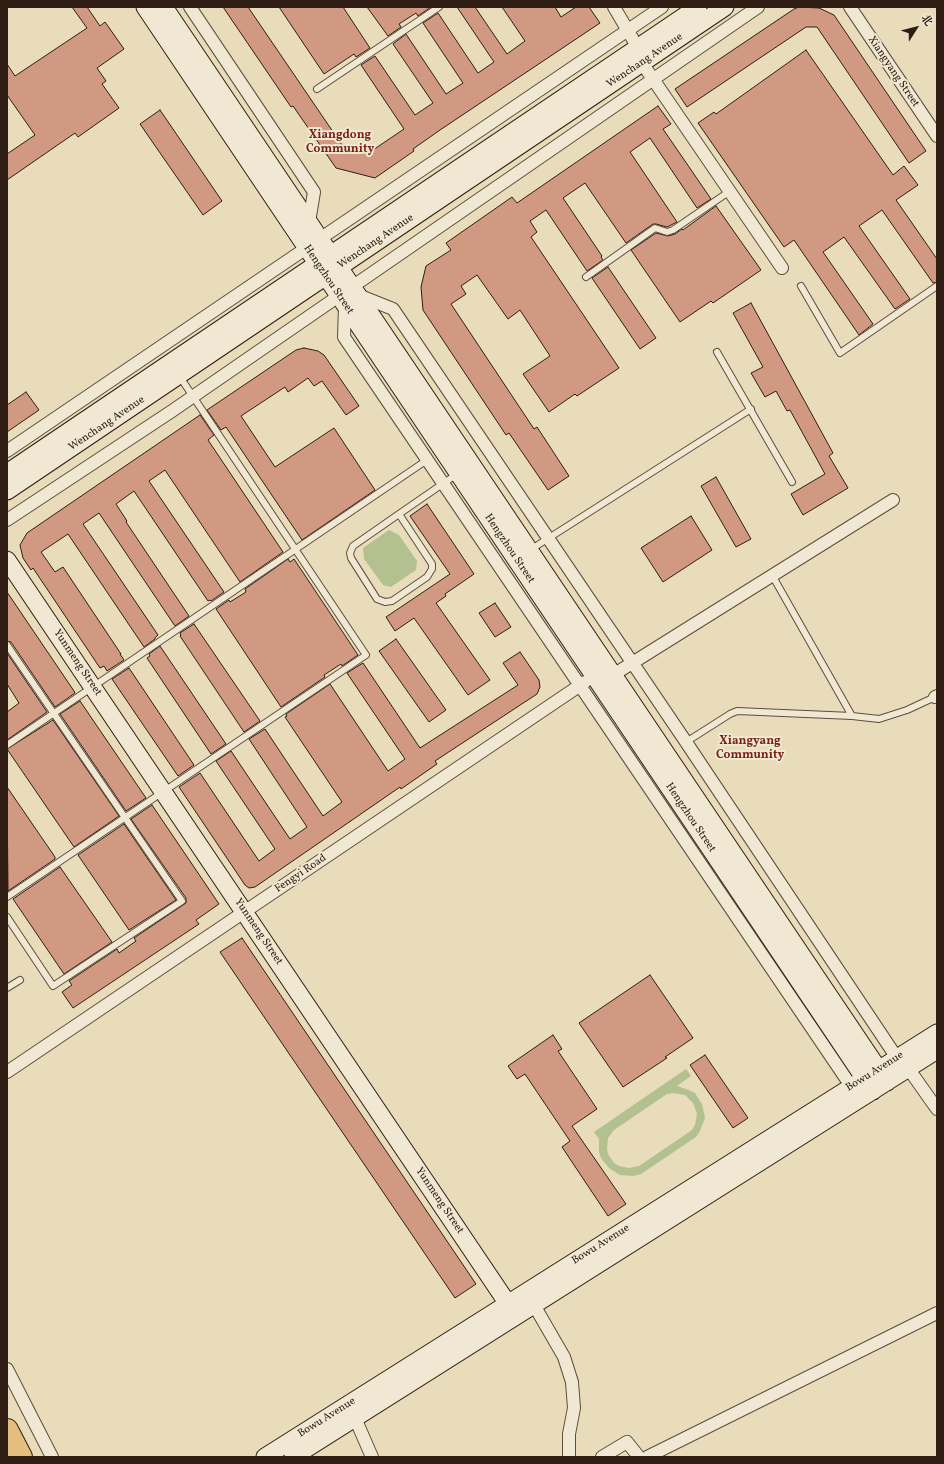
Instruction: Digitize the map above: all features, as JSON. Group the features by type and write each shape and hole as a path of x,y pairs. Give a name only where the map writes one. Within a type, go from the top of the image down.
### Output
{"highway":[{"path":"7,1430 21,1457"}],"main road":[{"name":"Hengzhou Street","path":"145,7 529,550 613,675 871,1081"},
{"name":"Hengzhou Street","path":"164,7 309,222 313,243"},
{"name":"Wenchang Avenue","path":"640,55 698,7"},
{"name":"Wenchang Avenue","path":"7,473 328,266 640,55 725,7"},
{"name":"Wenchang Avenue","path":"7,491 179,376 328,266"},
{"name":"Hengzhou Street","path":"349,296 458,473 594,676 871,1081"},
{"name":"Yunmeng Street","path":"7,560 508,1304"},
{"name":"Bowu Avenue","path":"902,1063 937,1032"},
{"name":"Bowu Avenue","path":"265,1457 508,1304 871,1081 902,1063 937,1050"},
{"name":"Bowu Avenue","path":"293,1457 534,1305 871,1081"}],"street":[{"path":"190,7 314,192 309,222"},
{"path":"614,7 653,79 782,268"},
{"path":"7,451 662,7"},
{"path":"7,520 349,296 653,79 758,7"},
{"name":"Xiangyang Street","path":"850,7 937,136"},
{"path":"349,296 344,338 580,686 871,1081"},
{"path":"349,296 393,309 633,662 902,1063 937,1109"},
{"path":"613,675 893,500"},
{"name":"Fengyi Road","path":"7,1072 594,676"},
{"path":"534,1305 564,1357 572,1382 574,1408 569,1434 569,1457"},
{"path":"647,1457 936,1316"},
{"path":"7,1369 52,1457"},
{"path":"355,1418 372,1457"},
{"path":"602,1457 627,1442 640,1457"}],"lane":[{"path":"317,89 439,7"},
{"path":"586,277 655,228 667,232 673,230 730,191"},
{"path":"802,286 840,353 937,286"},
{"path":"717,352 792,482"},
{"path":"7,896 366,655 179,376"},
{"path":"529,550 751,409"},
{"path":"7,745 427,460"},
{"path":"399,514 432,564 432,569 427,577 392,601 385,602 378,599 350,558 350,553 353,546 399,514 443,484 458,473"},
{"path":"772,575 852,716"},
{"path":"7,644 182,901 53,986 7,917"},
{"path":"686,742 737,711 852,716 879,719 907,710 936,696"},
{"path":"7,988 20,980"}],"green space":[{"path":"389,530 399,535 417,561 416,570 391,587 383,585 364,559 363,548"},
{"path":"686,1069 691,1076 677,1086 695,1093 702,1104 705,1118 700,1131 696,1137 641,1174 634,1176 620,1175 609,1168 601,1158 599,1152 599,1139 594,1132","holes":["673,1093 685,1095 693,1103 697,1114 695,1125 692,1130 639,1166 629,1168 619,1166 614,1163 608,1154 607,1149 608,1138 614,1130 667,1094"]}],"building":[{"path":"72,7 87,7 100,26 105,22 124,49 97,68 106,81 102,84 119,108 78,137 75,133 7,180 7,154 35,135 7,95 7,64 15,76 87,28"},
{"path":"223,7 248,7 342,145 370,152 404,129 361,65 375,56 415,115 433,103 393,44 406,34 446,94 463,83 423,23 438,13 478,73 494,62 457,7 475,7 507,54 525,41 502,7 555,7 561,17 576,7 589,7 600,23 440,130 413,149 414,151 375,178 336,168 293,106 291,107"},
{"path":"279,7 343,7 370,48 356,57 354,54 324,74"},
{"path":"367,7 431,7 418,16 416,13 399,24 401,27 388,36"},
{"path":"799,7 819,8 834,15 926,151 909,163 817,27 806,27 687,107 675,89"},
{"path":"806,50 893,175 904,166 918,185 896,200 937,259 937,282 933,283 882,210 859,226 910,299 895,309 844,237 823,252 873,324 859,335 794,240 784,247 698,123 714,112 716,114"},
{"path":"658,106 671,124 663,129 711,199 697,208 650,138 630,152 677,222 667,227 653,224 626,243 585,183 563,198 602,256 601,257 603,260 587,271 546,210 530,221 537,232 531,237 619,368 577,396 575,394 549,412 523,374 550,356 520,310 508,319 477,275 461,286 466,294 451,304 534,429 537,427 569,476 548,490 509,433 506,435 423,310 421,287 426,266 451,250 446,243 512,197 517,203"},
{"path":"160,110 222,201 203,215 140,124"},
{"path":"716,206 761,270 713,303 711,301 680,322 631,250 656,233 668,236 675,234 682,229 683,230"},
{"path":"608,267 656,338 640,349 592,278"},
{"path":"751,303 833,453 829,456 848,488 803,515 791,494 825,474 790,410 787,411 776,391 765,397 751,373 763,367 733,313"},
{"path":"304,348 318,351 324,355 359,406 346,415 322,381 314,386 308,378 288,392 285,387 241,416 275,467 334,428 375,490 302,540 226,427 221,430 207,410 296,350"},
{"path":"26,392 39,410 7,432 7,405"},
{"path":"200,415 214,435 208,440 283,552 240,582 165,470 149,481 224,592 211,601 208,601 134,491 116,504 127,521 126,522 189,616 175,626 99,513 83,524 158,635 144,647 68,534 41,552 55,572 63,567 121,654 124,660 107,671 104,666 100,668 33,568 31,570 23,558 20,545 27,533"},
{"path":"716,477 751,539 736,547 701,486"},
{"path":"427,504 474,574 445,594 446,596 436,603 490,680 468,695 414,618 395,631 386,617 450,574 410,516"},
{"path":"691,516 712,550 663,582 641,548"},
{"path":"288,559 290,562 294,559 358,655 342,666 341,664 324,675 325,677 281,707 216,609 229,600 230,602 246,592 245,589"},
{"path":"7,592 75,693 55,707 11,642 7,641"},
{"path":"495,603 511,627 495,637 479,613"},
{"path":"194,624 260,721 244,732 180,636 180,633"},
{"path":"396,639 446,710 429,722 379,651"},
{"path":"160,646 226,744 211,754 147,658 150,656 149,654"},
{"path":"520,652 539,680 540,687 537,694 435,761 437,764 401,789 400,787 255,887 249,888 245,885 179,787 200,773 259,861 275,849 216,761 231,751 290,839 307,827 249,739 265,729 323,816 342,802 285,717 287,716 286,714 330,684 388,771 405,759 347,673 363,663 420,748 518,685 503,663"},
{"path":"7,653 47,712 7,740 7,712 19,703 7,684"},
{"path":"129,668 194,765 178,776 112,679"},
{"path":"80,701 146,798 126,811 60,714"},
{"path":"53,720 119,816 74,847 7,749"},
{"path":"7,787 55,857 55,859 8,891"},
{"path":"152,805 219,904 196,920 199,924 73,1008 62,992 72,985 69,981 117,949 119,953 136,941 134,938 186,903 186,898 131,819"},
{"path":"124,824 176,900 129,930 78,855"},
{"path":"60,867 112,942 64,974 13,899"},
{"path":"242,938 476,1284 455,1298 220,952"},
{"path":"650,975 693,1038 665,1057 667,1058 623,1087 579,1023"},
{"path":"553,1035 562,1049 558,1051 597,1109 572,1126 626,1204 608,1216 562,1147 570,1141 525,1074 517,1079 508,1066"},
{"path":"705,1055 748,1118 733,1128 690,1065"}],"district":[{"name":"Xiangdong Community","path":"340,143"},
{"name":"Xiangyang Community","path":"750,749"}]}
